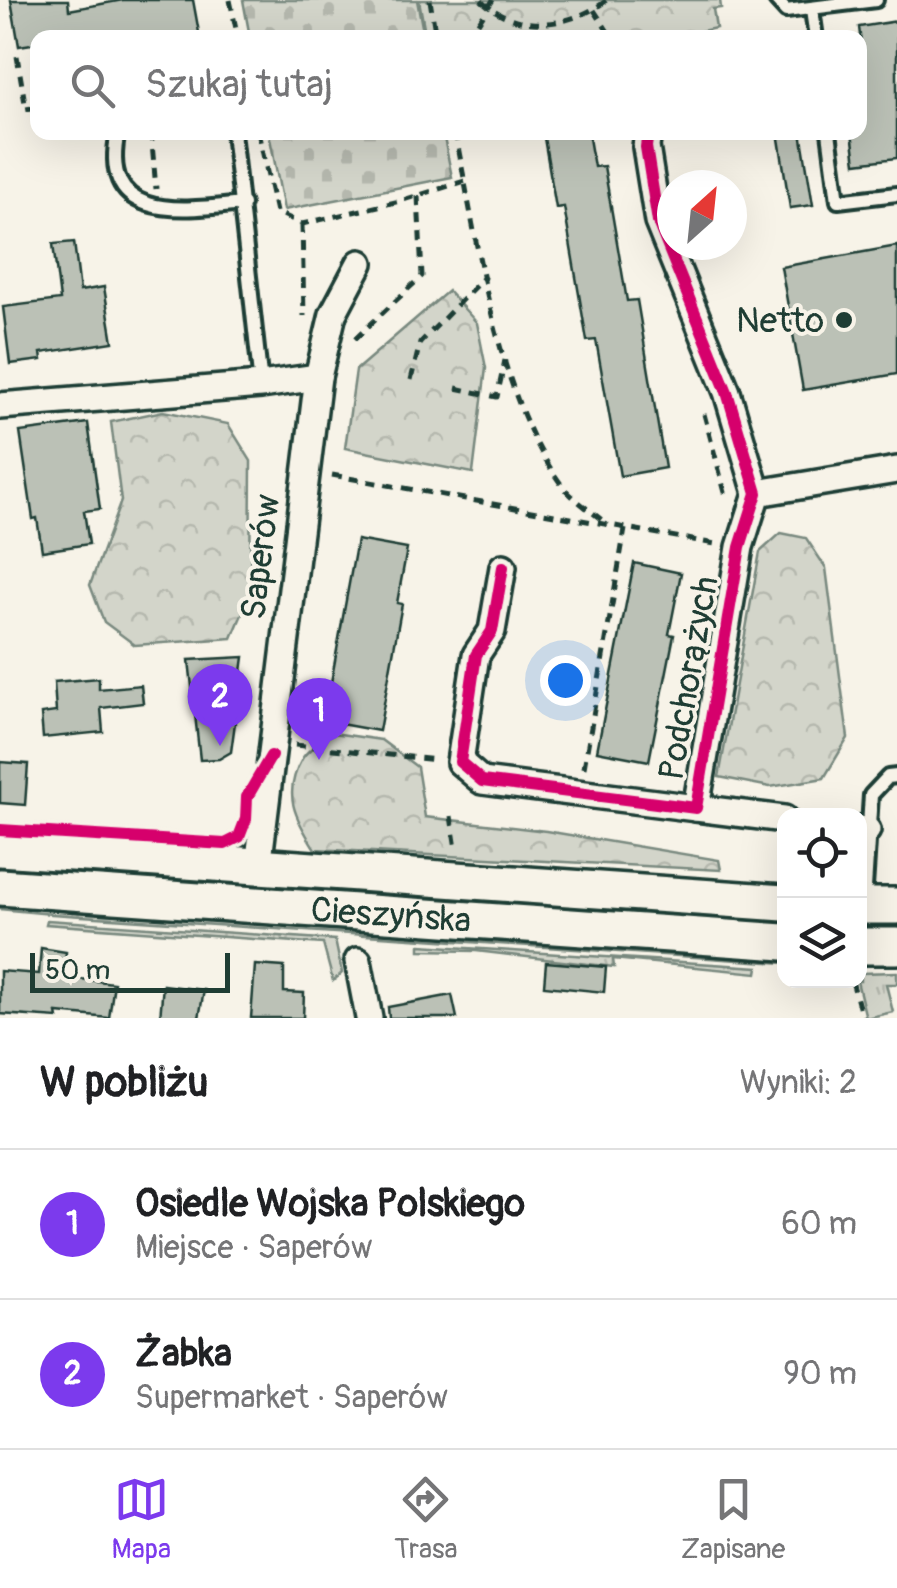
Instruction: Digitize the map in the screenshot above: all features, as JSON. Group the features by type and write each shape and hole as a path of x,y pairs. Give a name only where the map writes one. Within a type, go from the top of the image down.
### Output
{"main road":[{"name":"Cieszyńska","path":"0,848 777,902"},
{"name":"Cieszyńska","path":"0,886 777,942"},
{"path":"867,946 897,946"}],"street":[{"path":"647,140 658,222 726,392 757,494 897,470"},
{"name":"Saperów","path":"258,867 318,377 333,314 360,263"},
{"path":"0,406 318,377"},
{"name":"Podchorążych","path":"696,808 740,548 757,494"},
{"name":"Podchorążych","path":"503,568 492,631 476,655 460,762 482,781 777,818"},
{"path":"358,961 369,1018"}],"lane":[{"path":"776,0 786,11 876,0"},
{"path":"812,10 815,30"},
{"path":"117,140 113,160 118,180 131,195 158,208 243,204"},
{"path":"234,140 261,385"},
{"path":"830,140 838,201 897,194"},
{"path":"867,810 870,795 888,777 897,776"},
{"path":"867,857 874,906"}],"path":[{"path":"230,0 236,30"},
{"path":"430,0 435,30"},
{"path":"481,0 514,19 541,24 568,21 607,0"},
{"path":"473,30 493,0"},
{"path":"594,10 607,30"},
{"path":"17,56 26,108 30,107"},
{"path":"152,140 158,208"},
{"path":"260,140 276,212 302,224 465,182"},
{"path":"456,140 485,276 524,419 563,487 610,527"},
{"path":"350,345 422,276 418,196"},
{"path":"411,380 420,342 485,276"},
{"path":"456,388 497,397 505,357"},
{"path":"700,398 731,514"},
{"path":"318,472 740,548"},
{"path":"583,778 624,530"},
{"path":"286,744 434,760"},
{"path":"451,816 453,832"},
{"path":"854,988 862,1018"}],"green space":[{"path":"243,0 417,0 423,30 249,30"},
{"path":"419,0 720,0 721,8 713,9 716,28 706,30 425,30"},
{"path":"270,140 444,140 452,177 284,210"},
{"path":"448,291 477,323 486,368 473,473 345,448 356,370"},
{"path":"163,411 228,424 251,461 250,595 232,638 135,645 104,622 90,585 121,501 111,422"},
{"path":"781,533 806,538 826,568 848,738 824,778 770,787 719,777 760,552"},
{"path":"333,733 381,740 417,767 425,817 546,831 719,860 721,870 315,849 297,816 293,783 304,755"},
{"path":"0,903 777,955 777,963 52,914 0,909"},
{"path":"47,920 335,940 342,973 333,981 323,944 46,924"},
{"path":"420,945 758,967 757,973 613,959 614,967 476,951 420,950"},
{"path":"897,972 897,984 886,984 893,1012 866,1018 859,988 867,988 867,973"}],"building":[{"path":"11,0 68,0 69,10 123,0 193,0 199,30 30,30 30,44 19,46"},
{"path":"897,21 897,158 856,163 853,140 867,140 867,30 859,27"},
{"path":"544,140 589,140 594,167 604,166 627,301 637,300 665,468 620,476 596,340 587,341 564,207 556,208"},
{"path":"779,140 802,140 813,205 790,208"},
{"path":"74,242 80,291 104,287 113,342 41,353 42,360 10,364 3,307 60,300 53,244"},
{"name":"Netto","path":"897,246 897,374 803,390 781,267"},
{"path":"88,423 100,509 84,511 89,544 42,551 37,518 33,519 20,432"},
{"path":"357,540 407,549 397,603 402,604 379,731 324,721"},
{"path":"634,563 681,573 669,634 674,635 649,761 597,751"},
{"path":"244,657 231,752 219,759 200,760 189,660"},
{"path":"99,678 99,689 141,685 143,703 101,708 103,732 43,738 41,714 56,712 54,682"},
{"path":"0,762 28,764 25,805 0,803"},
{"path":"41,948 66,952 63,977 114,983 109,1018 57,1013 58,1018 0,1014 0,971 39,974"},
{"path":"546,962 606,967 604,992 544,986"},
{"path":"255,965 284,967 284,992 304,993 303,1018 251,1018"},
{"path":"163,985 204,990 199,1018 160,1018"},
{"path":"452,995 457,1018 389,1018 388,1007"}],"cycle path":[{"path":"503,567 492,631 476,655 460,762 482,781 696,808 740,547 757,493 727,392 658,222 647,140"},
{"path":"0,830 225,844 239,837 246,819 247,797 271,756"}],"place":[{"name":"Netto","path":"844,320"},
{"name":"Żabka","path":"220,746"},
{"name":"Osiedle Wojska Polskiego","path":"319,760"}]}
